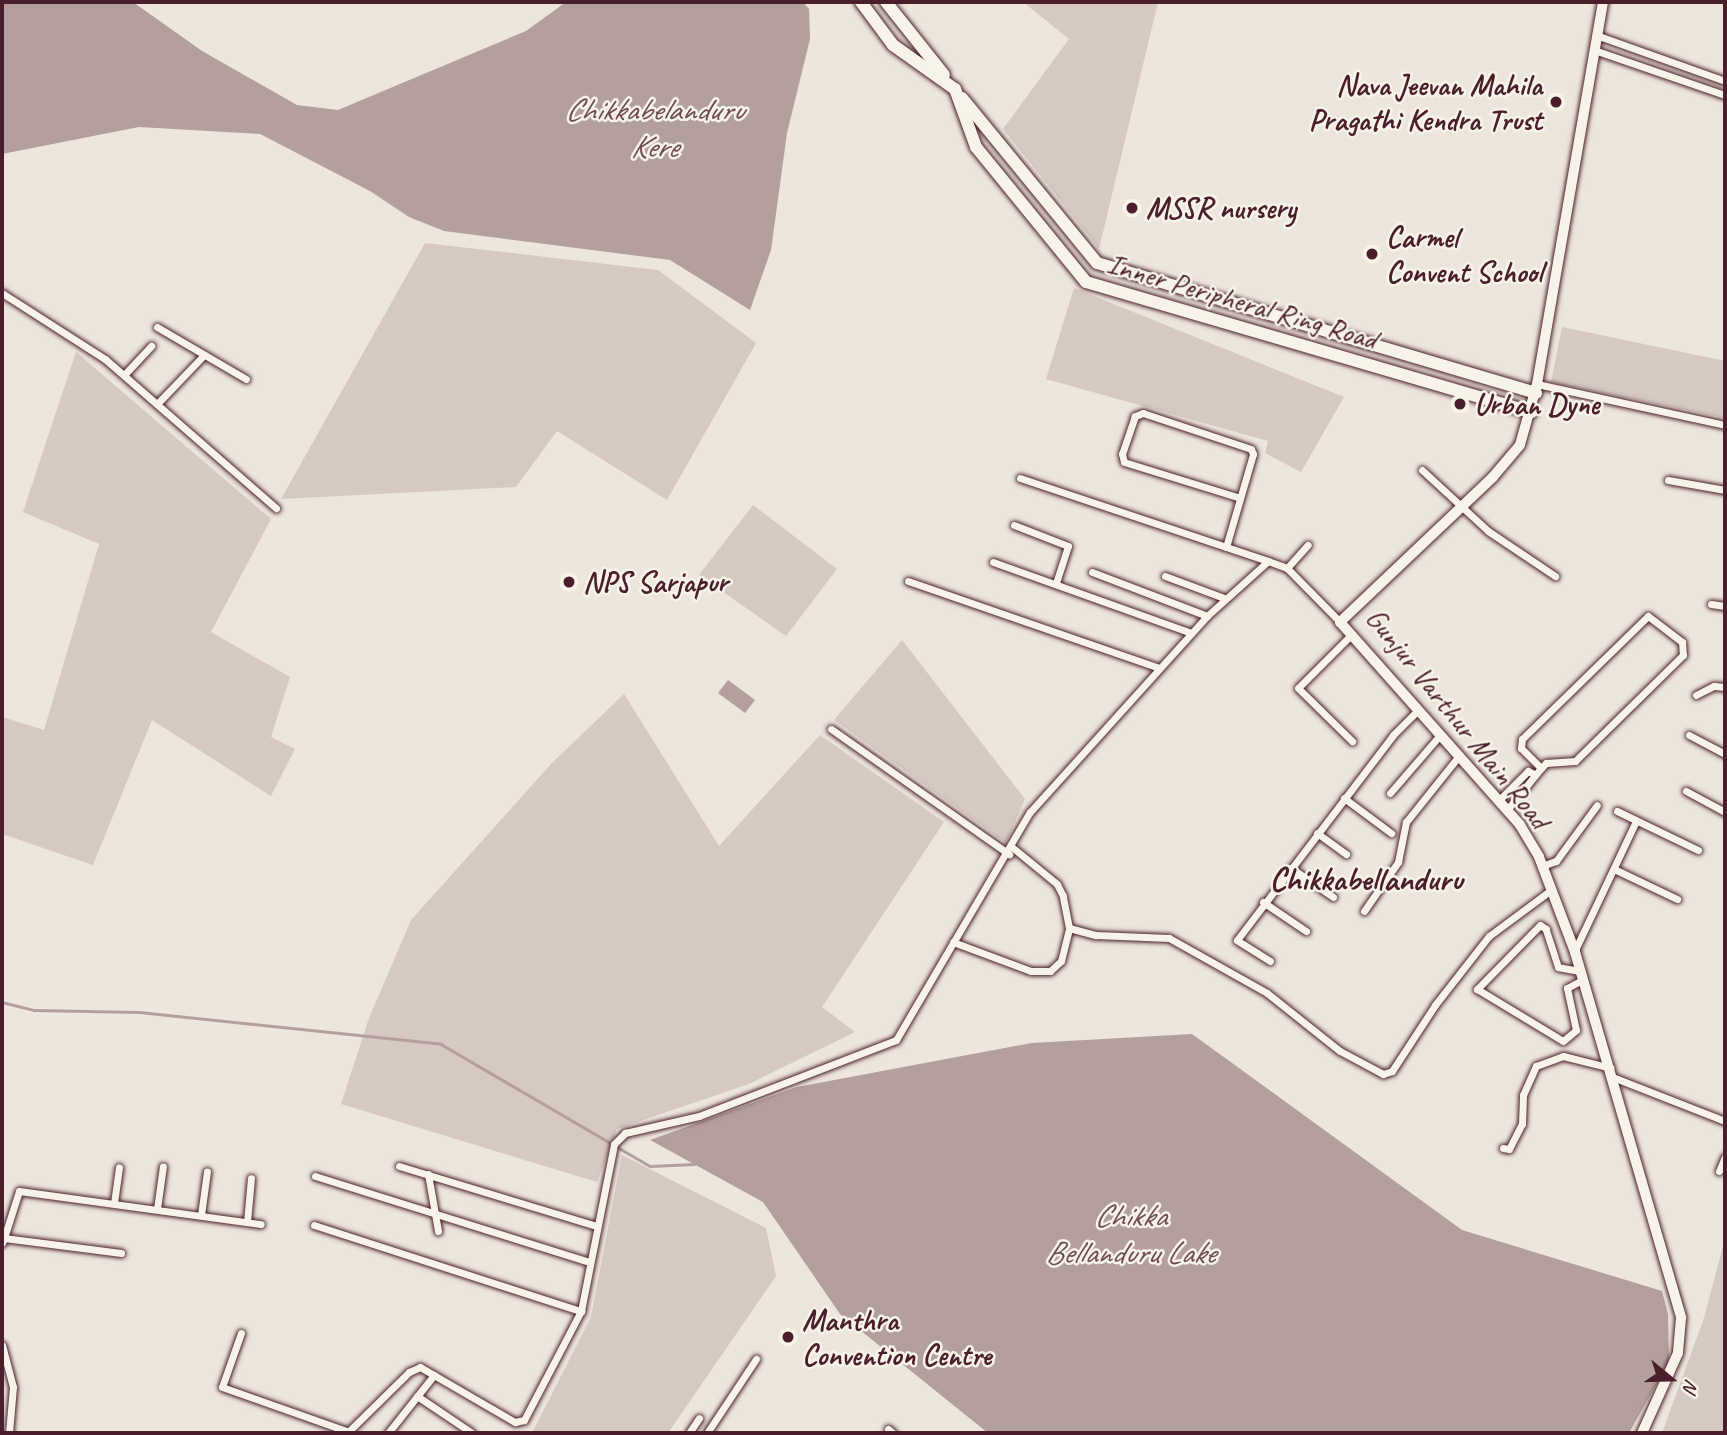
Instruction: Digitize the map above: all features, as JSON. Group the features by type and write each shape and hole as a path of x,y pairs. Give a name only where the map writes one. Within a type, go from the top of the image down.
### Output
{"main road":[{"name":"Inner Peripheral Ring Road","path":"861,2 893,45 955,89 976,147 1086,282 1531,412"},
{"name":"Inner Peripheral Ring Road","path":"886,2 1097,263 1536,389"},
{"name":"Gunjur Varthur Main Road","path":"1603,2 1536,389 1531,412 1514,454 1340,622 1507,810 1542,866 1575,951 1613,1073 1660,1253 1681,1318 1678,1353 1642,1433"}],"street":[{"path":"1596,36 1725,81"},
{"path":"1593,50 1725,96"},
{"path":"2,293 124,375 276,508"},
{"path":"157,327 246,379"},
{"path":"124,375 151,346"},
{"path":"157,404 204,355"},
{"path":"1536,389 1725,425"},
{"path":"1226,547 1253,454 1248,445 1143,413 1136,416 1122,454 1124,461 1240,498"},
{"path":"1422,470 1488,531 1555,576"},
{"path":"1020,478 1287,568 1340,622"},
{"path":"1668,480 1725,490"},
{"path":"1014,525 1068,546 1056,584"},
{"path":"1287,568 1308,545"},
{"path":"241,1334 222,1387 348,1433 414,1368 433,1375 515,1422 524,1420 581,1311 609,1157 614,1144 625,1133 699,1116 896,1040 953,942 1011,851 1030,812 1224,598 1268,561"},
{"path":"993,562 1191,633"},
{"path":"1092,572 1207,616"},
{"path":"1165,576 1224,598"},
{"path":"908,580 1159,668"},
{"path":"1711,604 1725,606"},
{"path":"1534,774 1541,768 1546,763 1575,761 1683,655 1682,642 1653,618 1642,618 1522,738 1521,748 1541,768"},
{"path":"1352,634 1298,688 1352,741"},
{"path":"1696,695 1714,686 1725,687"},
{"path":"1270,961 1237,940 1263,902 1393,735 1418,711"},
{"path":"831,729 1057,884 1069,928 1061,961 1050,971 1031,971 953,942"},
{"path":"1390,793 1440,735"},
{"path":"1689,735 1725,754"},
{"path":"1364,911 1398,862 1406,822 1458,757"},
{"path":"1499,800 1528,771 1534,774 1536,779 1507,810"},
{"path":"1686,791 1725,812"},
{"path":"1344,798 1391,833"},
{"path":"1542,866 1556,861 1597,805"},
{"path":"1617,811 1698,850"},
{"path":"1575,951 1636,821"},
{"path":"1317,833 1346,854"},
{"path":"1291,869 1333,897"},
{"path":"1614,869 1677,899"},
{"path":"1069,928 1096,935 1169,938 1268,993 1340,1051 1374,1073 1383,1073 1392,1071 1435,1004 1489,936 1551,890"},
{"path":"1263,902 1306,931"},
{"path":"1540,925 1546,929 1558,967 1581,976 1567,988 1576,1030 1563,1041 1477,989 1540,925"},
{"path":"1503,1148 1509,1149 1522,1124 1523,1094 1536,1066 1563,1056 1613,1073 1725,1121"},
{"path":"1719,1171 1725,1157"},
{"path":"157,1209 163,1166"},
{"path":"399,1166 596,1226"},
{"path":"114,1203 119,1167"},
{"path":"201,1215 206,1171"},
{"path":"428,1174 438,1231"},
{"path":"315,1176 590,1262"},
{"path":"247,1222 251,1178"},
{"path":"121,1253 3,1240 19,1191 261,1224"},
{"path":"314,1225 581,1311"},
{"path":"2,1345 12,1374 9,1433"},
{"path":"707,1433 756,1359"},
{"path":"2,1370 12,1374"},
{"path":"388,1433 433,1375"},
{"path":"417,1396 472,1433"},
{"path":"689,1433 699,1418"}],"shaded area":[{"path":"1023,2 1158,2 1099,249 1003,129 1069,39"},
{"path":"425,243 658,270 756,343 667,500 557,431 516,487 281,499"},
{"path":"1074,288 1344,397 1301,472 1265,453 1268,441 1046,379"},
{"path":"1562,327 1725,361 1725,418 1551,382"},
{"path":"76,352 271,519 211,632 290,677 271,737 295,749 271,796 152,720 93,865 2,834 2,717 44,730 99,544 23,512"},
{"path":"753,505 837,569 786,636 699,575"},
{"path":"902,640 1025,799 1006,843 834,720"},
{"path":"624,694 719,846 820,735 944,822 822,1007 855,1032 749,1084 617,1129 597,1182 341,1104 369,1018 411,920 552,763"},
{"path":"622,1155 766,1228 776,1276 668,1433 532,1433 591,1317"},
{"path":"1725,1239 1725,1433 1662,1433 1703,1321"}],"water":[{"name":"Chikkabelanduru Kere","path":"2,2 133,2 202,51 297,105 338,110 526,31 566,2 803,2 809,9 810,39 787,133 771,250 750,310 670,260 444,231 409,217 370,191 260,134 139,127 2,154"},
{"path":"728,680 755,700 745,713 718,693"},
{"name":"Chikka Bellanduru Lake","path":"1192,1034 1462,1230 1662,1291 1668,1314 1669,1362 1629,1433 988,1433 840,1314 763,1202 650,1140 797,1087 1032,1043"}],"waterway":[{"path":"2,1002 35,1010 139,1012 441,1044 650,1166 694,1164"}],"place":[{"name":"Nava Jeevan Mahila Pragathi Kendra Trust","path":"1556,102"},
{"name":"MSSR nursery","path":"1132,208"},
{"name":"Carmel Convent School","path":"1372,254"},
{"name":"Urban Dyne","path":"1460,404"},
{"name":"NPS Sarjapur","path":"569,582"},
{"name":"Manthra Convention Centre","path":"788,1337"}],"district":[{"name":"Chikkabellanduru","path":"1366,880"}]}
